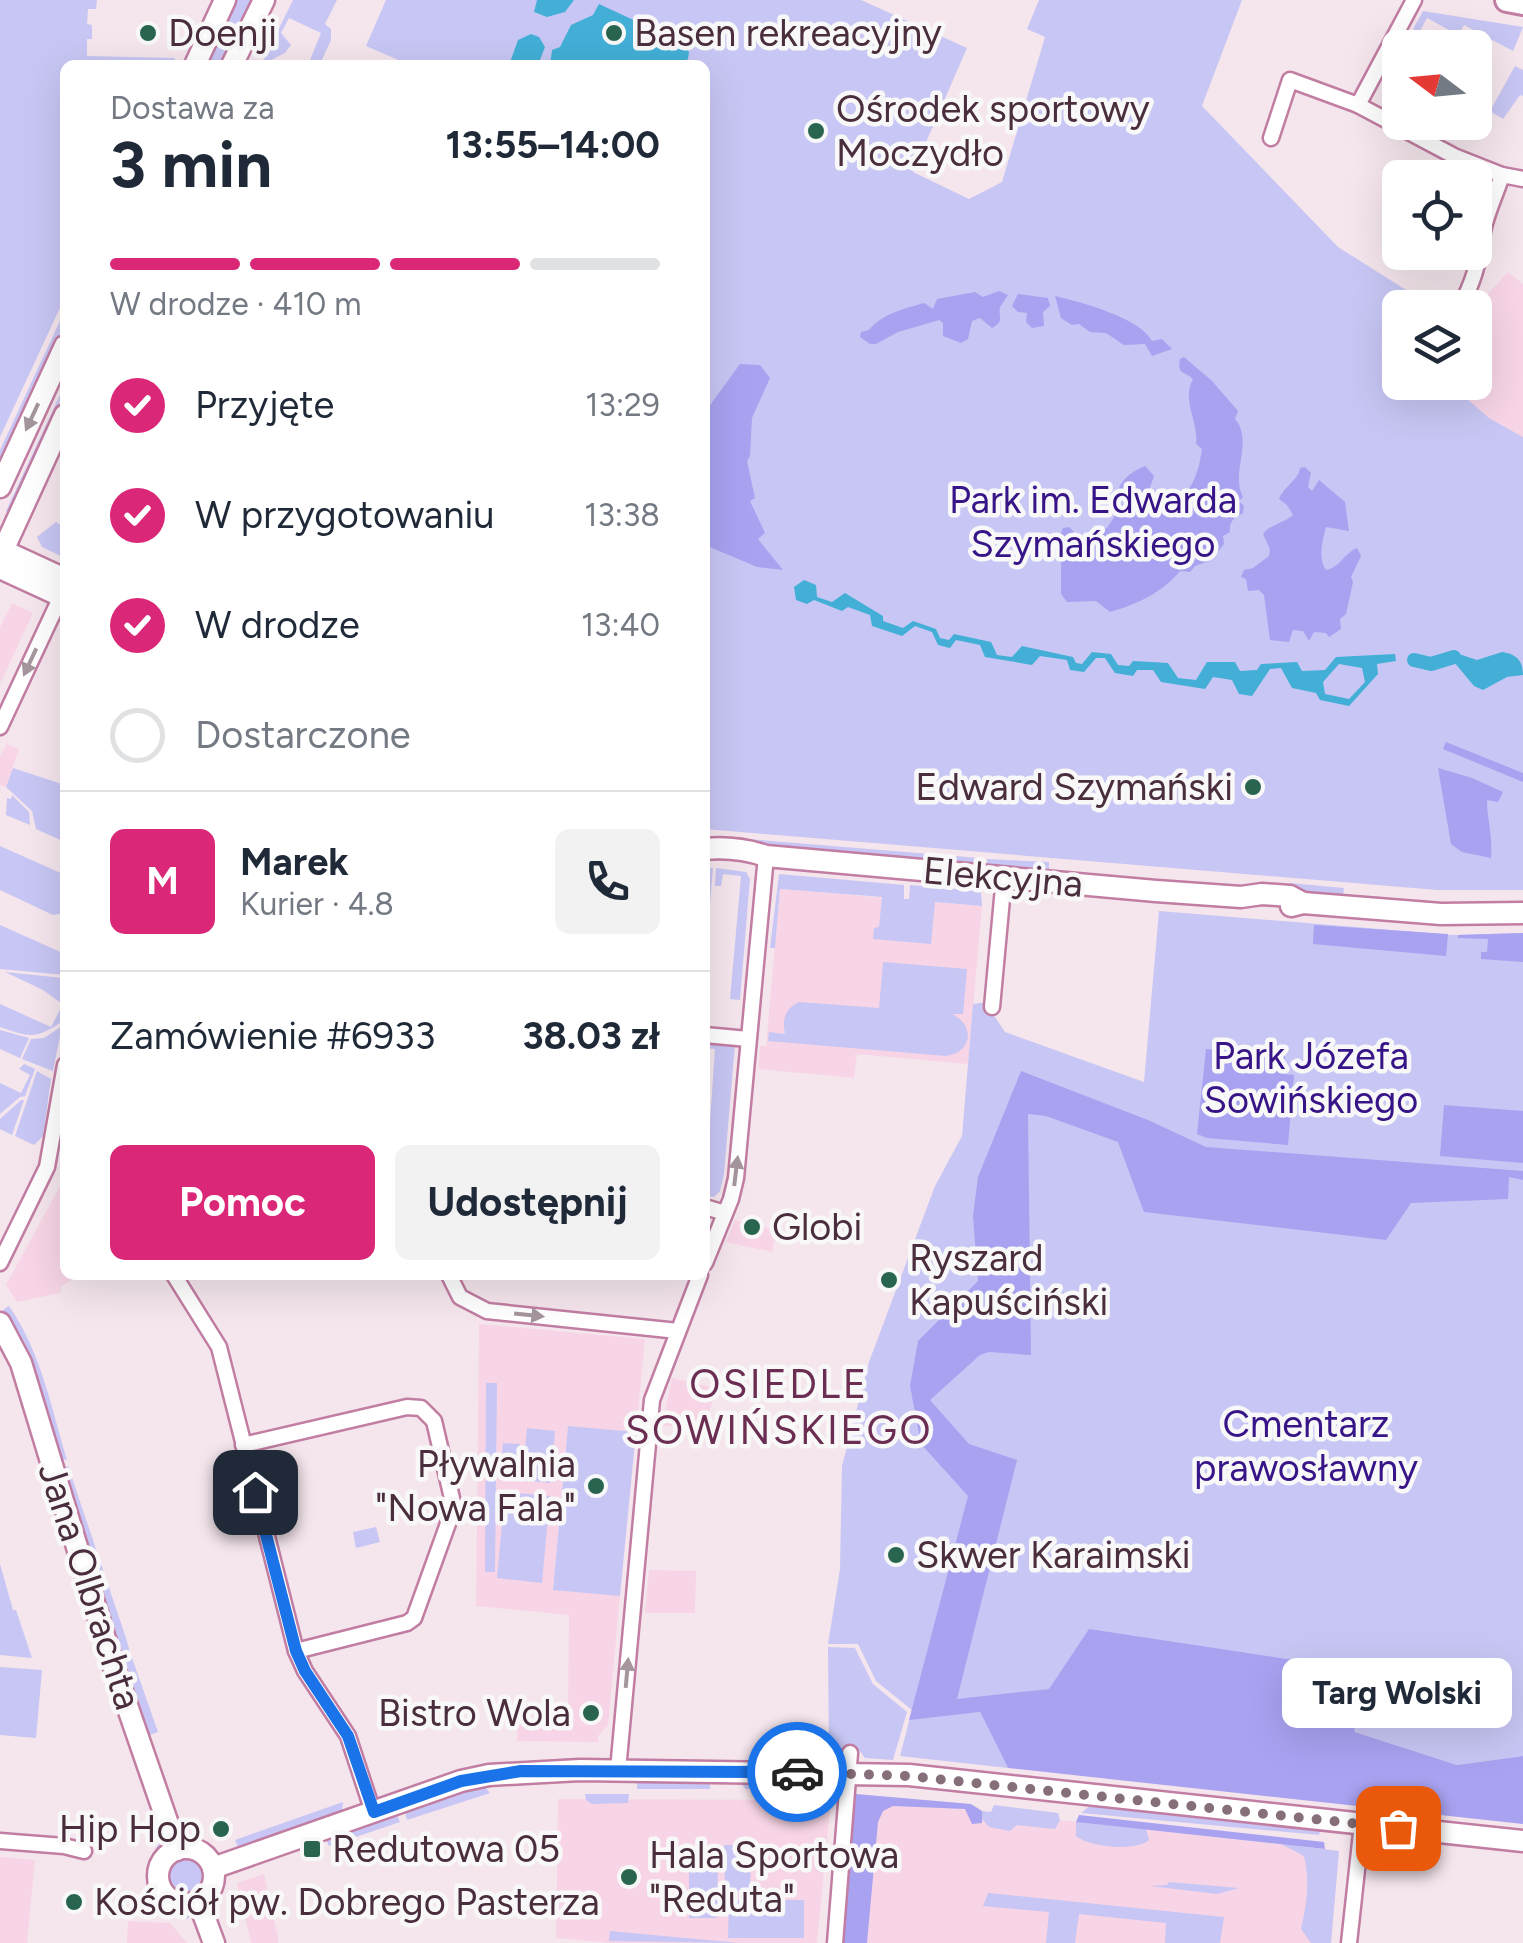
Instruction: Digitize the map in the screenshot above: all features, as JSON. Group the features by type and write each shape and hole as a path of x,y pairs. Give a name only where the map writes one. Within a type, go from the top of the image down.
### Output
{"main road":[{"path":"1507,0 1523,3"}],"street":[{"path":"197,60 225,0"},
{"path":"234,60 264,0"},
{"path":"1358,105 1414,0"},
{"path":"1272,138 1290,80 1358,105 1454,156 1502,176 1523,179"},
{"path":"1469,290 1502,176"},
{"path":"0,487 60,357"},
{"path":"60,425 1,556 60,589"},
{"path":"0,727 60,600"},
{"name":"Elekcyjna","path":"710,853 742,860 766,856 1240,897 1262,904 1303,903 1440,914 1523,913"},
{"path":"710,1250 736,1178 766,856"},
{"path":"992,1008 1004,878"},
{"path":"710,1035 748,1038"},
{"path":"0,1264 47,1167 60,1112"},
{"path":"710,1208 725,1213"},
{"path":"177,1280 219,1347 296,1651 348,1736 374,1812"},
{"path":"452,1280 460,1297 487,1311 678,1331"},
{"path":"618,1770 652,1400 698,1280"},
{"name":"Jana Olbrachta","path":"0,1323 21,1364 112,1662 177,1850"},
{"path":"243,1445 407,1407 421,1408 434,1421 454,1507 414,1618 406,1624 296,1651"},
{"path":"213,1868 489,1774 850,1762 1039,1788 1523,1841"},
{"path":"835,1943 850,1762"},
{"path":"1349,1943 1362,1824"},
{"path":"0,1841 84,1851"},
{"path":"177,1850 197,1850 213,1868 212,1885 198,1900 180,1903 160,1886 162,1862 177,1850"},
{"path":"198,1900 214,1943"}],"shaded area":[{"path":"537,0 574,0 565,12 547,17 534,12"},
{"name":"Basen rekreacyjny","path":"599,4 683,43 689,52 688,59 551,60 552,50 560,47 571,25 593,15"},
{"path":"531,34 539,37 545,47 540,60 511,60 518,40"},
{"path":"1508,272 1523,284 1523,437 1489,418 1468,400 1492,400 1492,290"},
{"path":"999,291 1008,295 1000,307 998,323 992,328 980,318 972,321 968,339 961,343 943,336 943,323 939,320 898,332 876,344 860,337 861,332 881,319 902,310 924,303 933,309 937,299 975,292 983,297"},
{"path":"1018,294 1048,298 1050,306 1043,312 1044,326 1032,328 1026,322 1027,313 1012,306"},
{"path":"1055,296 1123,318 1152,341 1162,339 1172,349 1152,356 1145,344 1124,345 1106,333 1072,325 1061,318"},
{"path":"1184,357 1238,411 1235,419 1242,437 1239,478 1243,497 1239,501 1244,506 1243,513 1233,520 1230,532 1223,536 1224,544 1210,561 1190,572 1180,571 1166,585 1139,601 1110,612 1096,601 1067,602 1061,594 1063,528 1069,527 1079,537 1107,528 1125,500 1119,487 1130,474 1145,466 1154,476 1146,499 1160,511 1178,502 1194,479 1202,449 1196,444 1189,403 1193,379 1180,368 1180,359"},
{"path":"740,364 760,365 770,378 752,418 747,461 755,498 750,501 765,533 758,539 783,570 757,567 710,547 710,405"},
{"path":"1300,468 1311,473 1308,487 1312,491 1319,480 1345,502 1349,531 1326,527 1321,555 1326,570 1357,548 1361,556 1351,577 1341,629 1329,637 1314,632 1309,641 1303,631 1293,630 1289,642 1270,640 1264,595 1259,590 1248,591 1246,579 1241,577 1244,570 1269,556 1263,534 1293,515 1279,499"},
{"path":"804,580 816,585 817,597 832,602 845,593 883,616 883,621 903,628 913,621 936,629 940,638 949,640 954,634 991,642 997,655 1012,657 1022,646 1073,657 1082,664 1092,652 1111,654 1118,665 1129,666 1133,661 1168,663 1178,678 1196,680 1207,662 1235,662 1240,671 1257,670 1261,664 1297,662 1302,671 1325,670 1336,657 1395,654 1396,661 1377,664 1378,674 1349,706 1320,700 1316,693 1292,688 1281,668 1270,669 1252,696 1239,694 1232,680 1213,677 1205,689 1161,682 1153,670 1137,670 1133,676 1115,673 1105,658 1096,658 1084,672 1070,670 1067,660 1040,656 1032,665 985,657 980,645 956,640 950,648 938,645 932,632 915,626 902,636 872,626 870,615 848,607 842,611 814,600 807,604 796,600 794,587","holes":["1339,664 1362,668 1365,682 1349,699 1325,694 1323,682"]},
{"path":"12,603 33,613 0,684 0,627"},
{"path":"1502,652 1518,659 1523,675 1507,677 1483,690 1474,686 1454,662 1456,653 1477,660"},
{"path":"9,740 8,745 19,749 6,787 0,785 0,756"},
{"path":"1446,742 1523,773 1523,782 1443,749"},
{"path":"1438,768 1503,792 1498,802 1487,800 1491,858 1462,852 1451,844"},
{"path":"780,889 982,906 968,1064 857,1054 854,1078 758,1069 760,1046 766,1046"},
{"path":"1314,925 1448,934 1446,956 1313,944"},
{"path":"1523,933 1523,962 1481,959 1481,952 1487,952 1488,939 1458,938 1458,935"},
{"path":"1206,1049 1285,1056 1284,1074 1294,1075 1288,1145 1197,1134"},
{"path":"1021,1071 1206,1147 1523,1171 1523,1180 1509,1177 1508,1199 1411,1203 1386,1240 1144,1212 1118,1142 1046,1116 1028,1114 1031,1355 980,1355 930,1400 969,1444 1017,1460 957,1699 1049,1689 1089,1629 1339,1667 1355,1732 1457,1765 1523,1756 1523,1824 1008,1768 980,1712 909,1720 968,1496 921,1444 910,1386 918,1341 978,1281 973,1216 978,1177"},
{"path":"1444,1105 1523,1111 1523,1163 1440,1156"},
{"path":"60,1186 60,1280 71,1280 62,1286 60,1293 17,1302 6,1285"},
{"path":"735,1220 777,1230 772,1252 726,1242"},
{"path":"479,1324 645,1339 636,1432 568,1427 553,1589 620,1596 608,1725 598,1736 598,1742 517,1741 518,1718 545,1718 546,1712 568,1711 569,1615 476,1606"},
{"path":"672,1378 716,1388 709,1414 699,1414 699,1426 662,1426"},
{"path":"649,1570 696,1571 695,1613 645,1613"},
{"path":"856,1794 971,1804 982,1811 982,1823 972,1824 965,1809 893,1806 883,1811 878,1822 867,1943 842,1943"},
{"path":"558,1799 831,1800 817,1943 611,1943 556,1938"},
{"path":"873,1799 1339,1851 1331,1943 858,1943"},
{"path":"1079,1815 1324,1842 1325,1849 1076,1822"},
{"path":"0,1857 35,1860 27,1943 0,1943"},
{"path":"264,1874 278,1943 251,1943 237,1883"},
{"path":"128,1921 170,1923 187,1943 127,1943"}],"green space":[{"path":"0,0 97,0 96,9 88,9 92,39 87,39 87,56 175,58 60,60 60,308 0,437"},
{"path":"236,0 252,0 222,60 208,60"},
{"path":"293,0 337,0 325,24 331,29 331,40 322,60 310,60 321,33 289,18 281,33 291,45 285,53 263,60"},
{"name":"Park im. Edwarda Szymańskiego","path":"386,0 861,0 967,48 913,172 969,199 1002,182 1045,37 1027,29 1039,0 1242,0 1202,106 1338,247 1406,290 1382,290 1382,400 1468,400 1489,418 1523,437 1523,890 1437,890 710,829 710,60 398,60 366,46"},
{"path":"1423,11 1523,27 1513,51 1492,40 1492,30 1473,30 1464,25 1461,30 1449,30 1427,18 1421,30 1413,29"},
{"path":"1515,66 1523,70 1523,96 1503,119 1492,112"},
{"path":"60,321 60,334 0,462 0,450"},
{"path":"60,395 9,513 6,511"},
{"path":"56,522 60,525 60,556 42,547 37,537"},
{"path":"13,768 60,783 60,840 36,829 32,811 6,787"},
{"path":"12,795 29,812 30,825 6,815 7,798"},
{"path":"748,839 979,858 978,865 748,845"},
{"path":"0,846 60,873 60,914 53,915 0,890"},
{"path":"987,859 1049,862 1049,870 987,866"},
{"path":"716,868 746,872 750,879 740,1000 730,999 741,876 723,874 721,886 715,886"},
{"path":"779,874 904,885 904,899 909,899 910,885 981,891 982,906 935,902 931,944 873,939 874,928 879,927 882,897 780,889 775,948 770,948"},
{"path":"1290,883 1344,888 1343,896 1288,892"},
{"path":"1159,911 1453,935 1523,933 1523,1756 1457,1765 1355,1732 1049,1689 957,1700 937,1716 980,1712 1008,1768 900,1756 912,1710 876,1681 858,1644 828,1644 840,1569 842,1466 869,1362 935,1186 962,1136 973,1004 988,1002 988,1014 995,1017 1005,1032 1144,1082"},
{"path":"0,925 60,952 60,975 0,969"},
{"path":"883,962 967,969 963,1014 952,1014 967,1031 962,1049 946,1056 768,1041 769,1032 785,1034 786,1015 799,1002 879,1008"},
{"path":"5,972 60,978 60,1002"},
{"path":"0,1004 51,1027 60,1010 60,1023 41,1033 34,1035 0,1027"},
{"path":"60,1027 53,1071 22,1059 31,1039 44,1038"},
{"path":"0,1030 29,1038 20,1058 0,1049"},
{"path":"710,1042 735,1044 724,1174 720,1191 714,1197 710,1197 710,1122 715,1049 710,1048"},
{"path":"24,1064 35,1069 25,1096 0,1114 0,1083 21,1093 30,1075 19,1069"},
{"path":"37,1071 51,1079 43,1136 34,1145 15,1136"},
{"path":"21,1100 12,1135 0,1129 0,1119"},
{"path":"9,1306 37,1361 67,1460 60,1459 25,1343 3,1310"},
{"path":"486,1383 497,1383 495,1572 485,1572"},
{"name":"Pływalnia \"Nowa Fala\"","path":"568,1426 636,1432 620,1596 553,1590"},
{"path":"527,1428 555,1431 550,1483 522,1480"},
{"path":"503,1443 520,1444 516,1478 500,1477"},
{"path":"68,1466 126,1638 130,1652 125,1654 120,1650 63,1469"},
{"path":"505,1492 550,1496 542,1583 497,1578"},
{"path":"376,1527 380,1542 356,1548 353,1532"},
{"path":"0,1564 13,1610 32,1658 0,1655"},
{"path":"828,1647 855,1648 873,1684 907,1712 893,1760 865,1758 859,1750 843,1749 840,1755 829,1756"},
{"path":"132,1658 158,1732 150,1735 125,1661"},
{"path":"0,1667 42,1670 36,1738 0,1735"},
{"path":"637,1782 710,1782 710,1789 637,1789"},
{"path":"739,1782 819,1783 820,1789 746,1789"},
{"path":"484,1786 490,1793 407,1820 405,1812"},
{"path":"585,1794 629,1794 628,1803 592,1804"},
{"path":"343,1802 342,1811 238,1847 235,1840"},
{"path":"1092,1804 1320,1831 1319,1835 1081,1813"},
{"path":"994,1805 1058,1813 1060,1820 1055,1829 1017,1825 1010,1831 989,1827 982,1819 982,1811 991,1812"},
{"path":"397,1815 400,1822 329,1846 326,1839"},
{"path":"1076,1822 1146,1829 1149,1840 1124,1847 1091,1843 1076,1836"},
{"path":"163,1839 155,1885 164,1900 190,1917 187,1919 162,1903 148,1881 152,1858"},
{"path":"1281,1844 1339,1851 1331,1943 1311,1943 1301,1929 1307,1892 1304,1856"},
{"path":"724,1845 751,1845 750,1891 725,1891"},
{"path":"187,1858 200,1863 205,1876 200,1889 187,1894 174,1889 169,1876 174,1863"},
{"path":"689,1865 718,1865 717,1918 689,1918"},
{"path":"1169,1882 1239,1888 1217,1894 1150,1886"},
{"path":"988,1893 1224,1917 1220,1943 1165,1943 1166,1923 1079,1914 1075,1943 1046,1943 1049,1912 983,1906"},
{"path":"729,1900 804,1900 804,1938 728,1938"},
{"path":"610,1931 739,1943 609,1941"}],"waterway":[{"path":"1414,660 1431,664 1454,657"}],"way so far":[{"path":"797,1772 850,1772 1039,1788 1398,1828"}],"place":[{"name":"Doenji","path":"148,33"},
{"name":"Basen rekreacyjny","path":"614,33"},
{"name":"Ośrodek sportowy Moczydło","path":"816,131"},
{"name":"Edward Szymański","path":"1253,787"},
{"name":"Globi","path":"752,1227"},
{"name":"Ryszard Kapuściński","path":"889,1280"},
{"name":"Pływalnia \"Nowa Fala\"","path":"596,1486"},
{"name":"Skwer Karaimski","path":"896,1555"},
{"name":"Bistro Wola","path":"591,1713"},
{"name":"Targ Wolski","path":"1398,1828"},
{"name":"Hip Hop","path":"221,1829"},
{"name":"Redutowa 05","path":"312,1849"},
{"name":"Hala Sportowa \"Reduta\"","path":"629,1877"},
{"name":"Kościół pw. Dobrego Pasterza","path":"74,1902"}],"district":[{"name":"OSIEDLE SOWIŃSKIEGO","path":"779,1407"}],"route":[{"path":"255,1492 296,1651 348,1736 374,1812 489,1774 618,1770 797,1772"}],"park label":[{"name":"Park Józefa Sowińskiego","path":"1311,1078"},
{"name":"Cmentarz prawosławny","path":"1306,1446"}]}
